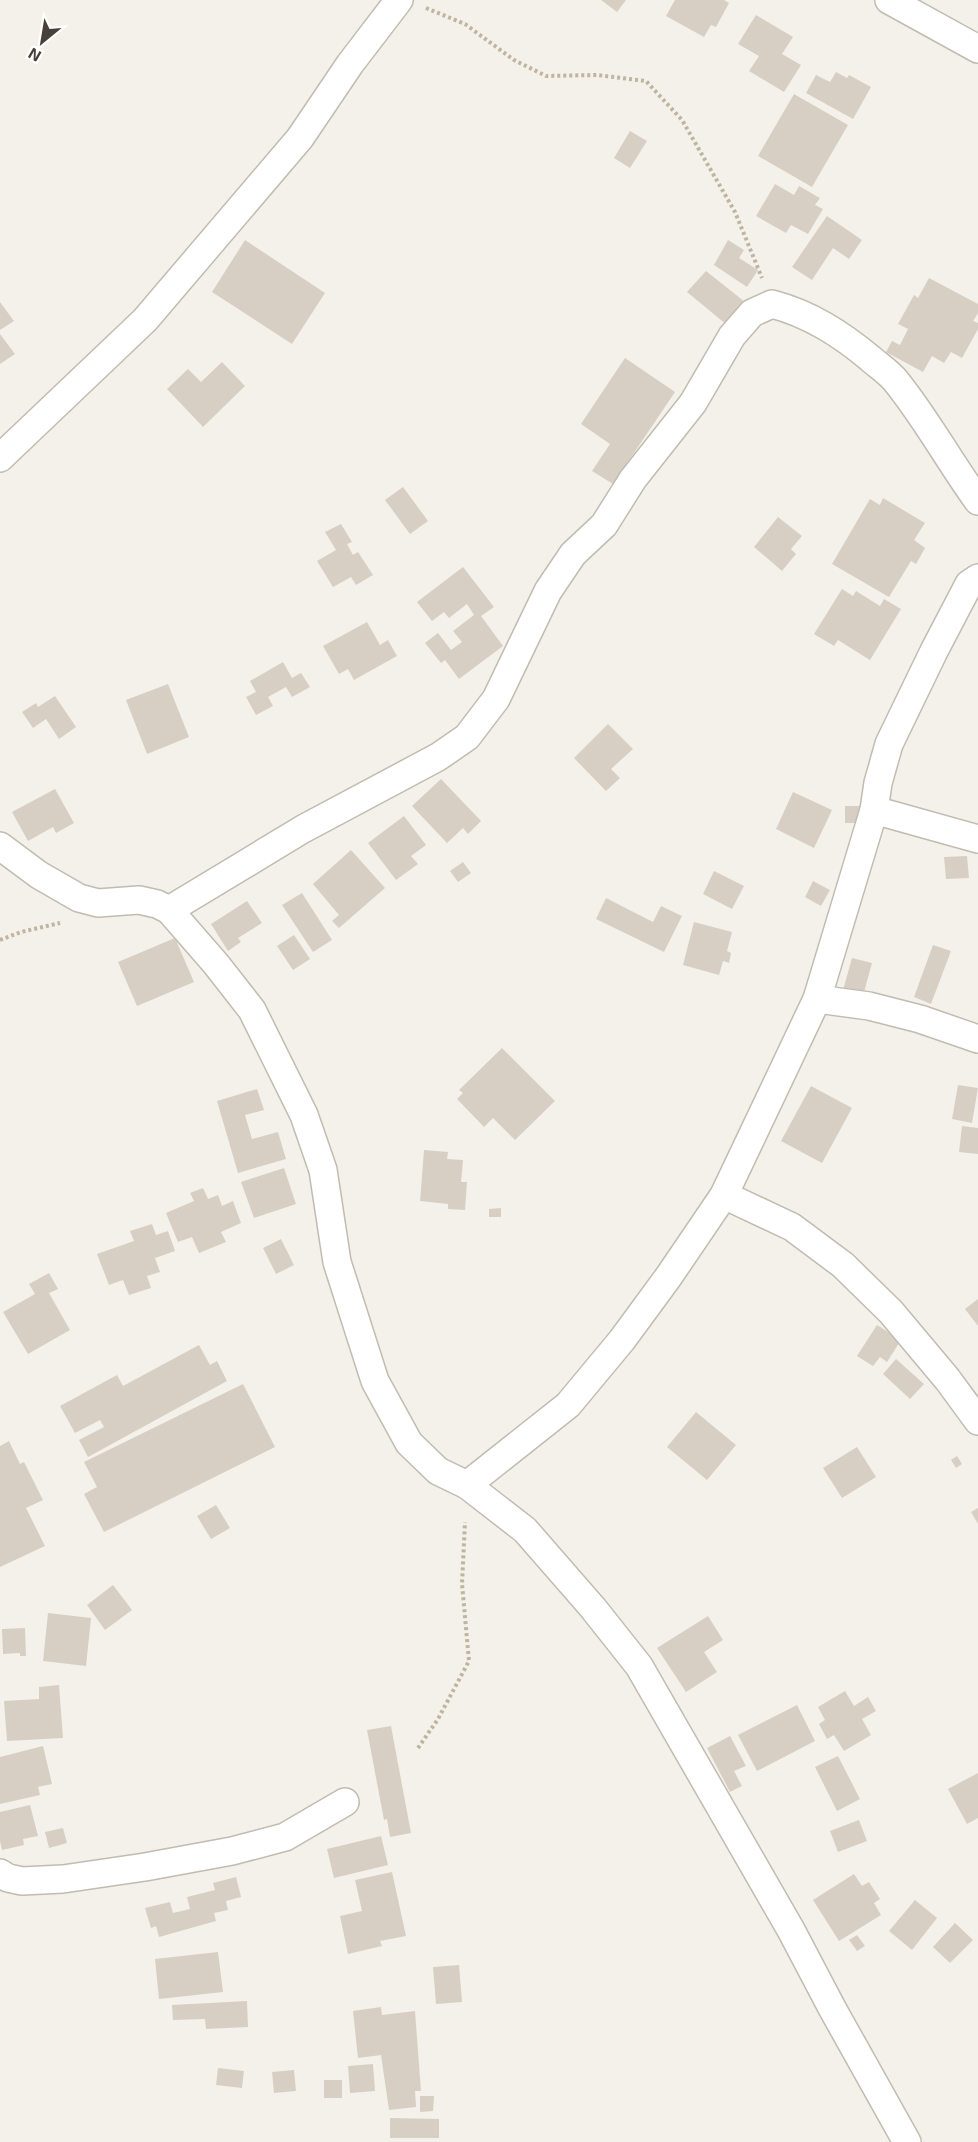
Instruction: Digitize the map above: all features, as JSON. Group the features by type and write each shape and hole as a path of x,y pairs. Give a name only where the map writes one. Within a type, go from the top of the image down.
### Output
{"street":[{"path":"889,0 978,49"},
{"path":"0,458 153,312 300,138 350,64 407,2"},
{"path":"169,910 303,829 438,757 467,737 496,699 549,591 573,554 604,525 633,479 693,403 732,336 752,314 772,304 791,309 849,341 893,378 928,424 978,501"},
{"path":"467,1485 568,1405 622,1340 724,1195 817,999 874,810 878,783 889,744 969,584 978,578"},
{"path":"874,810 978,839"},
{"path":"0,846 49,881 79,898 98,903 140,900 169,910 252,1010 303,1114 323,1170 337,1263 375,1381 409,1443 438,1471 467,1485 525,1530 593,1608 639,1666 791,1930 907,2142"},
{"path":"817,999 869,1006 920,1019 978,1040"},
{"path":"724,1195 792,1227 843,1265 891,1312 948,1380 978,1421"},
{"path":"0,1873 8,1878 22,1881 63,1879 145,1868 232,1851 285,1837 345,1802"}],"path":[{"path":"407,2 465,24 514,60 546,76 597,75 646,81 682,120 735,212 772,304"},
{"path":"0,940 21,932 66,921 98,903"},
{"path":"418,1748 438,1719 470,1661 462,1584 467,1485"}],"building":[{"path":"601,0 626,0 617,12"},
{"path":"675,0 724,0 729,3 716,27 711,25 704,37 666,16"},
{"path":"756,15 793,37 782,54 801,65 784,92 749,71 759,56 738,44"},
{"path":"836,72 847,78 849,75 871,87 853,119 806,93 816,75 830,82"},
{"path":"794,94 848,125 812,187 758,156"},
{"path":"630,131 647,141 630,168 614,158"},
{"path":"775,184 794,195 799,186 820,198 815,205 823,209 808,234 791,225 786,233 756,216"},
{"path":"827,216 862,240 849,259 833,248 812,280 792,267"},
{"path":"245,240 325,293 292,344 212,292"},
{"path":"728,240 744,250 739,258 758,270 747,287 714,265"},
{"path":"706,271 745,302 727,325 687,292"},
{"path":"929,278 978,304 978,313 973,321 978,323 978,329 962,358 951,352 944,363 932,356 923,372 886,352 892,341 900,345 908,329 898,324 914,295 918,298"},
{"path":"0,302 14,321 0,330"},
{"path":"0,334 15,354 0,364"},
{"path":"625,358 675,392 613,484 592,471 610,444 581,424"},
{"path":"222,362 245,386 203,427 167,389 188,369 201,382"},
{"path":"403,487 428,521 410,534 385,500"},
{"path":"883,498 925,523 914,540 925,548 916,564 911,561 889,597 832,564 870,499 880,505"},
{"path":"778,517 802,536 791,549 796,554 782,571 754,547"},
{"path":"341,524 352,542 347,544 353,555 358,552 373,575 356,585 351,577 333,587 317,561 336,550 325,532"},
{"path":"463,567 494,607 481,616 503,646 459,679 445,660 441,663 425,643 438,633 451,650 462,642 453,631 474,615 467,604 449,618 444,612 432,621 417,602"},
{"path":"842,589 853,596 856,591 880,606 884,599 901,609 870,660 838,640 834,646 814,634"},
{"path":"367,622 380,645 388,640 397,656 354,680 348,669 339,674 323,646"},
{"path":"283,662 292,678 301,673 310,687 292,697 286,687 268,697 273,706 256,715 246,697 256,692 250,681"},
{"path":"168,684 189,737 147,754 126,700"},
{"path":"55,696 76,727 59,739 46,719 33,728 22,712 36,703 38,707"},
{"path":"608,724 633,749 611,769 620,778 606,791 574,758"},
{"path":"441,779 481,821 468,834 463,828 447,843 412,806"},
{"path":"55,789 74,823 56,833 53,827 28,841 12,812"},
{"path":"793,792 832,810 814,848 776,829"},
{"path":"845,806 863,806 863,823 845,823"},
{"path":"404,816 426,845 411,856 418,864 396,880 368,843"},
{"path":"351,850 385,888 339,928 332,921 339,915 313,884"},
{"path":"967,856 969,878 946,879 944,857"},
{"path":"463,862 471,873 458,882 450,871"},
{"path":"714,871 744,886 732,909 703,894"},
{"path":"813,881 830,890 821,906 805,897"},
{"path":"302,893 332,940 313,952 282,905"},
{"path":"606,898 653,922 661,906 682,916 664,952 596,919"},
{"path":"247,901 262,923 238,938 241,942 228,951 211,924"},
{"path":"694,922 732,932 727,951 731,953 729,963 723,961 719,975 683,965"},
{"path":"294,935 310,959 293,970 277,946"},
{"path":"175,938 194,982 137,1006 118,962"},
{"path":"933,945 951,951 931,1004 914,997"},
{"path":"852,958 872,963 863,996 843,990"},
{"path":"502,1048 555,1101 515,1140 493,1118 484,1127 457,1099 463,1093 459,1090"},
{"path":"958,1085 978,1088 972,1123 952,1119"},
{"path":"811,1086 852,1108 822,1163 781,1141"},
{"path":"257,1089 264,1110 245,1115 252,1139 278,1132 286,1159 238,1173 217,1101"},
{"path":"962,1126 978,1128 978,1154 959,1152"},
{"path":"424,1150 448,1152 447,1159 463,1160 461,1182 467,1182 465,1210 448,1209 448,1204 420,1201"},
{"path":"284,1168 296,1204 254,1218 241,1182"},
{"path":"203,1188 208,1199 218,1195 222,1206 233,1201 241,1223 221,1232 226,1242 199,1253 192,1237 178,1242 166,1213 194,1201 190,1193"},
{"path":"501,1208 501,1217 489,1217 489,1209"},
{"path":"152,1224 156,1235 168,1231 175,1251 155,1258 160,1272 147,1276 151,1288 129,1295 123,1280 109,1285 97,1254 134,1241 130,1231"},
{"path":"281,1239 294,1265 276,1274 263,1248"},
{"path":"49,1273 58,1289 49,1293 70,1330 28,1354 3,1312 35,1294 29,1284"},
{"path":"978,1299 978,1326 965,1309"},
{"path":"877,1325 901,1340 887,1362 880,1357 873,1366 857,1356"},
{"path":"199,1345 210,1365 217,1361 227,1381 88,1457 79,1440 104,1427 100,1420 75,1433 60,1406 117,1375 123,1386"},
{"path":"896,1359 924,1384 910,1399 883,1374"},
{"path":"243,1384 275,1447 104,1532 84,1494 97,1487 84,1462"},
{"path":"696,1412 736,1445 707,1480 667,1447"},
{"path":"9,1441 20,1464 24,1462 43,1500 26,1508 45,1546 0,1567 0,1446"},
{"path":"857,1447 876,1477 842,1498 823,1468"},
{"path":"957,1456 962,1464 956,1468 951,1460"},
{"path":"216,1505 230,1528 211,1539 197,1516"},
{"path":"978,1508 978,1524 971,1512"},
{"path":"113,1585 132,1610 105,1630 87,1605"},
{"path":"48,1613 91,1618 86,1666 43,1661"},
{"path":"708,1616 723,1640 704,1652 717,1672 686,1692 657,1648"},
{"path":"25,1628 26,1656 20,1656 20,1653 3,1654 2,1629"},
{"path":"59,1685 63,1738 7,1741 4,1701 39,1699 39,1687"},
{"path":"845,1691 854,1706 868,1697 876,1711 862,1719 871,1735 844,1751 834,1735 827,1739 819,1724 825,1720 818,1707"},
{"path":"797,1705 815,1741 757,1771 738,1735"},
{"path":"391,1726 411,1833 390,1837 387,1819 384,1820 367,1730"},
{"path":"730,1736 746,1766 734,1771 742,1786 730,1792 707,1748"},
{"path":"43,1746 52,1784 38,1787 40,1795 0,1804 0,1757"},
{"path":"838,1756 860,1799 837,1811 815,1767"},
{"path":"978,1773 978,1818 967,1824 948,1789"},
{"path":"30,1805 38,1836 23,1839 24,1845 2,1850 0,1812"},
{"path":"859,1820 867,1841 838,1852 830,1831"},
{"path":"63,1828 67,1843 49,1848 45,1832"},
{"path":"381,1836 388,1865 334,1878 327,1849"},
{"path":"392,1872 406,1936 380,1941 382,1946 348,1954 340,1916 362,1911 355,1880"},
{"path":"854,1874 862,1886 869,1882 880,1899 874,1903 881,1915 839,1941 813,1900"},
{"path":"236,1877 241,1897 226,1901 228,1910 214,1913 216,1921 159,1937 156,1926 151,1928 145,1908 170,1902 173,1913 190,1909 187,1897 215,1890 213,1883"},
{"path":"915,1900 937,1918 912,1950 889,1931"},
{"path":"955,1923 973,1940 950,1963 933,1947"},
{"path":"857,1935 865,1946 857,1951 849,1940"},
{"path":"218,1952 223,1992 159,1999 155,1959"},
{"path":"459,1965 462,2002 436,2004 433,1967"},
{"path":"247,2001 248,2027 206,2029 205,2019 173,2020 172,2005"},
{"path":"381,2007 382,2015 415,2011 421,2091 415,2091 416,2107 389,2110 381,2055 358,2058 353,2011"},
{"path":"373,2064 375,2091 350,2093 348,2066"},
{"path":"218,2068 244,2071 242,2088 216,2085"},
{"path":"294,2070 296,2091 274,2093 272,2072"},
{"path":"324,2080 342,2080 342,2098 324,2098"},
{"path":"420,2096 434,2096 433,2111 420,2112"},
{"path":"390,2118 439,2119 439,2138 390,2138"}]}
